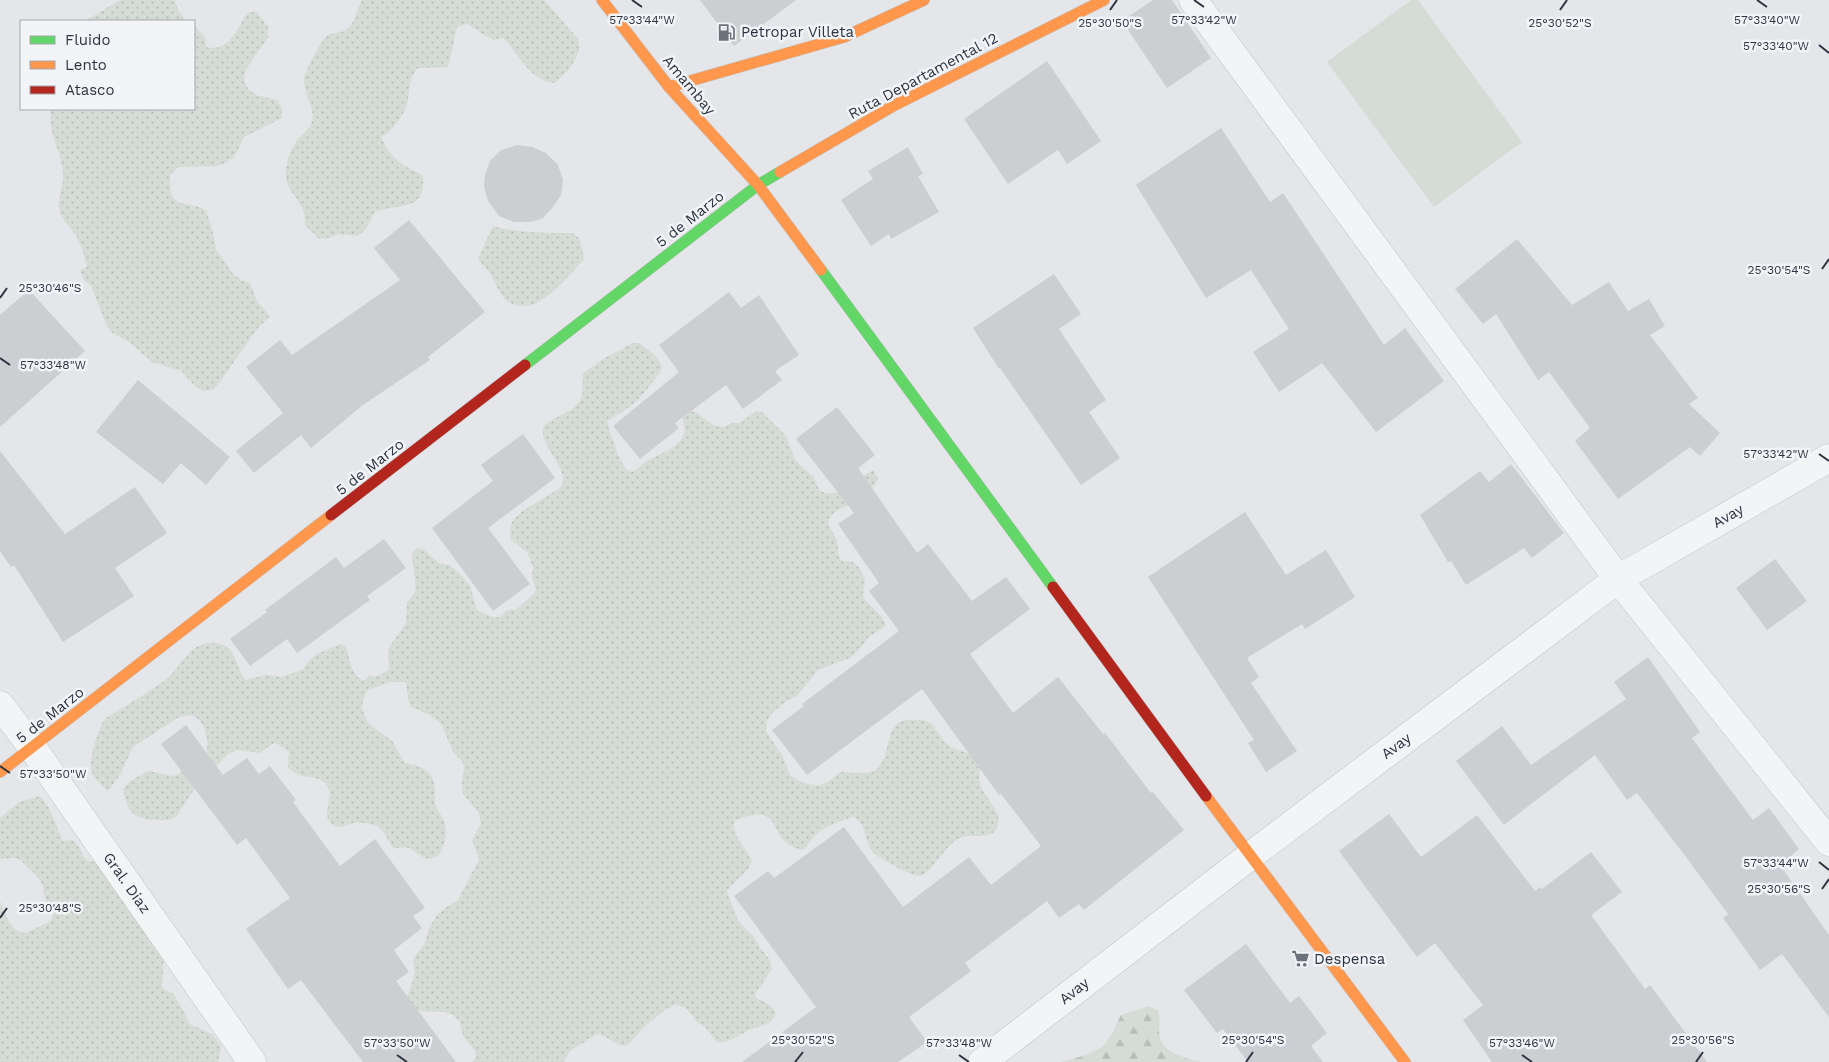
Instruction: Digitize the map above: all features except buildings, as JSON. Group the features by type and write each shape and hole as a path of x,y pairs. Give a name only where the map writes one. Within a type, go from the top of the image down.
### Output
{"street":[{"name":"Amambay","path":"602,0 669,87 758,185 1250,856 1405,1062"},
{"path":"669,87 844,37 924,0"},
{"name":"Ruta Departamental 12","path":"758,185 894,106 1104,0"},
{"path":"1192,0 1618,578 1829,842"},
{"name":"5 de Marzo","path":"0,772 758,185"},
{"name":"Avay","path":"982,1062 1250,856 1618,578 1829,458"},
{"name":"Gral. Diaz","path":"0,706 32,748 252,1062"}],"green space":[{"path":"120,0 175,0 179,12 187,20 87,20"},
{"path":"362,0 544,0 578,39 579,49 570,68 555,83 545,81 531,71 503,38 493,40 467,24 457,27 448,67 418,68 412,77 407,104 403,114 393,127 381,137 388,150 398,161 423,176 423,188 420,196 409,204 375,212 366,229 358,236 338,234 329,238 319,239 305,225 305,216 302,208 288,186 286,166 295,144 309,128 312,120 312,108 304,84 307,69 318,48 328,35 344,31 349,27"},
{"path":"1411,0 1418,0 1522,142 1434,207 1327,62"},
{"path":"256,11 268,27 268,37 245,71 244,80 248,89 256,95 277,100 282,108 282,118 244,137 235,156 227,162 218,166 178,167 170,175 170,186 172,194 179,202 206,210 216,249 233,274 241,280 250,283 257,301 270,316 256,330 213,390 203,391 194,385 181,371 152,362 129,342 111,332 106,324 91,286 84,280 80,270 87,267 80,244 59,210 63,168 51,128 51,110 195,110 195,26 205,37 206,47 220,47 231,39 247,13"},
{"path":"493,226 523,232 573,233 580,239 584,259 549,295 527,306 516,306 503,297 489,272 478,259"},
{"path":"633,343 639,343 653,354 659,360 662,368 636,402 607,421 618,453 627,470 634,471 678,443 684,433 683,417 691,411 696,412 713,425 723,427 732,423 740,423 756,411 762,412 786,436 795,460 814,476 820,490 832,493 847,488 873,470 878,479 868,494 855,503 837,511 828,523 836,538 841,560 844,562 851,561 859,567 865,580 863,594 865,600 882,617 886,626 869,637 850,658 818,670 797,696 784,703 772,713 767,721 766,731 783,757 790,775 803,783 818,786 828,782 840,772 862,773 874,771 880,766 884,758 891,732 895,726 902,721 924,720 933,726 950,746 973,755 980,761 980,784 983,792 996,810 999,819 998,824 991,834 958,839 948,847 925,874 917,876 876,855 869,846 862,824 853,817 820,831 805,849 800,850 783,839 772,822 763,815 753,815 734,821 737,837 752,861 748,869 727,890 739,922 754,937 770,960 772,969 755,994 756,998 768,1004 776,1013 768,1024 747,1031 729,1041 717,1042 688,1010 675,1005 666,1009 643,1028 626,1046 621,1046 600,1034 595,1035 570,1051 564,1062 472,1062 476,1057 475,1051 463,1036 460,1022 453,1015 444,1012 414,1011 410,1006 408,997 414,974 413,959 425,943 429,928 437,915 458,900 479,859 472,840 481,823 479,813 463,794 463,763 453,752 442,725 430,715 411,707 406,682 391,682 368,690 363,699 362,709 368,723 392,741 405,763 421,767 432,777 436,807 443,819 446,831 443,848 437,856 429,859 409,848 393,848 382,830 375,825 357,823 340,827 332,824 328,820 327,815 330,794 326,784 318,779 298,774 288,767 289,752 276,743 260,753 238,750 229,753 195,788 176,817 166,820 148,820 137,816 129,808 123,789 130,781 148,771 173,776 206,758 206,734 202,724 193,715 179,717 133,747 120,775 108,791 97,781 91,771 93,749 105,719 163,682 194,649 201,645 210,643 226,646 246,680 266,675 281,677 296,672 303,669 317,654 340,644 345,646 352,669 362,680 366,680 370,675 376,677 389,670 388,649 406,623 407,603 416,590 412,555 414,550 419,548 439,563 450,565 464,578 470,586 477,610 488,615 500,617 507,610 517,609 536,591 532,577 533,567 527,552 510,539 511,524 521,512 560,488 563,481 559,466 545,441 544,425 569,411 579,402 583,386 582,374 605,358"},
{"path":"40,796 49,808 63,841 73,840 87,860 106,861 164,950 162,986 165,990 174,994 190,1024 213,1035 219,1043 221,1047 218,1062 0,1062 0,901 10,922 18,931 23,933 50,922 54,913 44,896 43,886 38,877 20,860 15,858 0,859 0,818 19,802"},
{"path":"1149,1006 1158,1010 1160,1038 1163,1044 1173,1053 1201,1062 1061,1062 1099,1049 1110,1037 1121,1015"}],"traffic: fast":[{"path":"525,365 758,185 780,172"},
{"path":"821,270 1053,587"}],"traffic: slow":[{"path":"602,0 669,87 758,185 821,270"},
{"path":"669,87 844,37 924,0"},
{"path":"780,172 893,106 1104,0"},
{"path":"0,772 331,515"},
{"path":"1206,796 1405,1062"}],"traffic: jam":[{"path":"331,515 525,365"},
{"path":"1053,587 1206,796"}],"place":[{"name":"Petropar Villeta","path":"727,32"},
{"name":"Despensa","path":"1300,959"}]}
